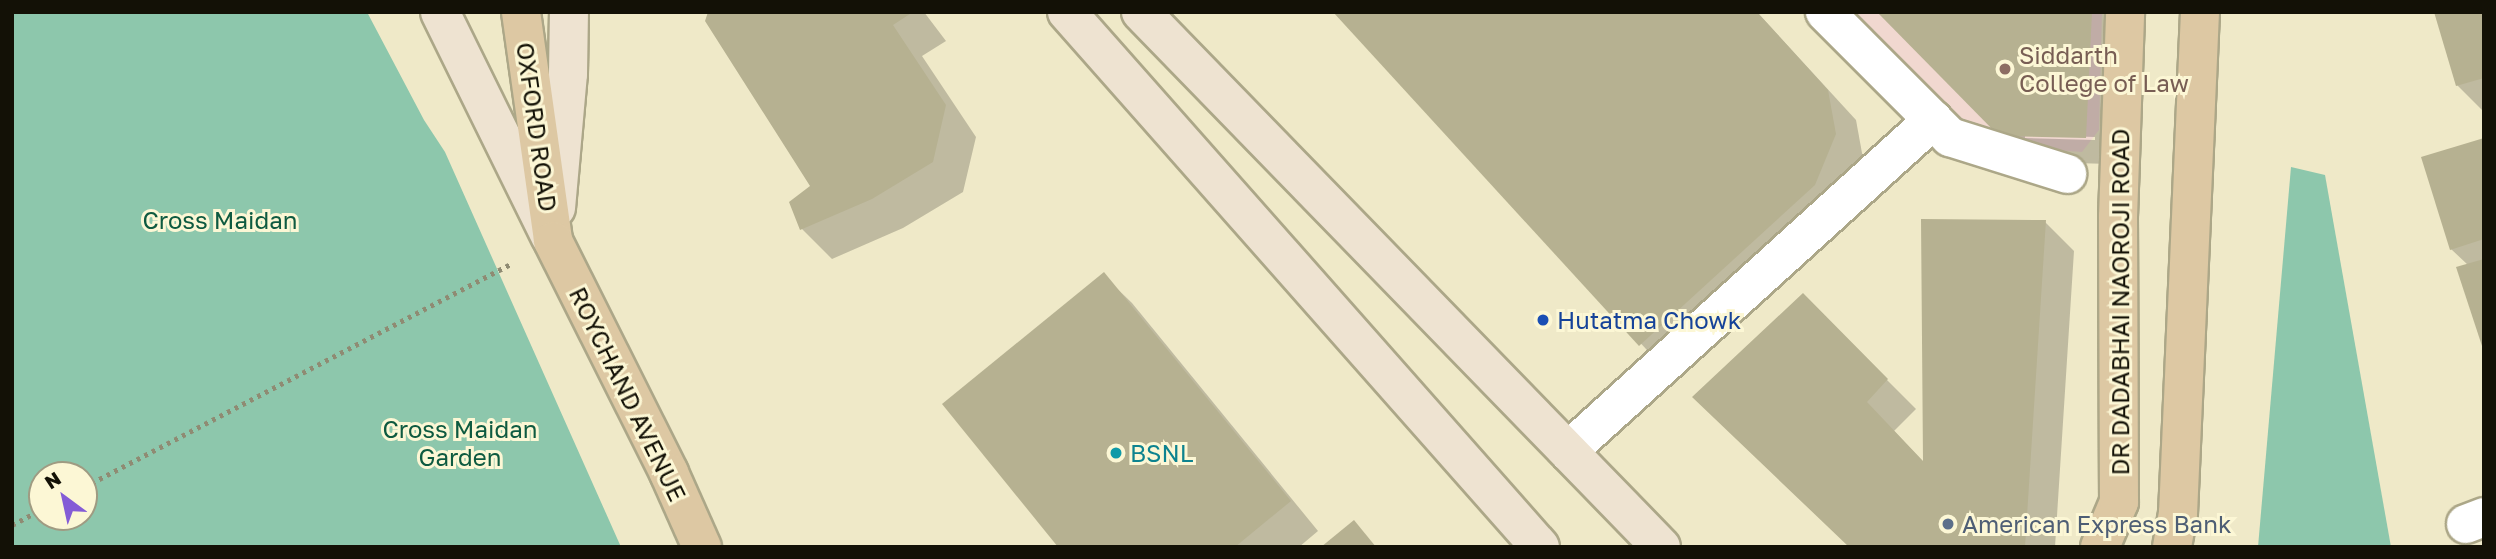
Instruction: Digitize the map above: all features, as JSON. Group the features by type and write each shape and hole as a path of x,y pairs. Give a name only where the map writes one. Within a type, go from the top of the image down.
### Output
{"main road":[{"path":"440,12 553,241"},
{"name":"OXFORD ROAD","path":"521,12 553,241"},
{"path":"553,241 568,74 569,12"},
{"path":"1067,12 1540,547"},
{"path":"1141,12 1661,547"},
{"name":"DR DADABHAI NAOROJI ROAD","path":"2099,547 2119,502 2118,217 2126,12"},
{"path":"2172,547 2178,514 2200,12"},
{"name":"ROYCHAND AVENUE","path":"553,241 669,473 702,547"}],"street":[{"path":"1825,12 1942,129 2067,174"},
{"path":"1568,451 1942,129"}],"path":[{"path":"98,480 553,241"},
{"path":"12,525 28,516"}],"shaded area":[{"name":"Siddarth College of Law","path":"1855,12 2102,12 2099,130 2082,152 2012,147 1962,125"}],"green space":[{"name":"Cross Maidan","path":"12,12 367,12 424,120 445,152 621,547 12,547"},
{"path":"2291,167 2325,175 2391,547 2258,547"}],"building":[{"path":"708,12 913,12 893,25 946,105 933,162 872,199 800,230 789,202 810,186 705,21"},
{"path":"1333,12 1757,12 1828,90 1836,134 1815,185 1639,346"},
{"name":"Siddarth College of Law","path":"1877,12 2092,12 2086,138 1999,136"},
{"path":"2434,12 2484,12 2484,78 2456,86"},
{"path":"2484,138 2484,239 2450,250 2421,157"},
{"path":"1921,219 2046,220 2025,547 1849,547 1692,397 1803,293 1888,379 1867,402 1923,461"},
{"path":"2484,259 2484,348 2483,349 2456,267"},
{"name":"BSNL","path":"1104,272 1291,501 1235,547 1058,547 942,404"},
{"path":"1354,520 1376,547 1321,547"}],"place":[{"name":"Siddarth College of Law","path":"2005,69"},
{"name":"Hutatma Chowk","path":"1543,320"},
{"name":"BSNL","path":"1116,453"},
{"name":"American Express Bank","path":"1948,524"}],"park label":[{"name":"Cross Maidan Garden","path":"460,443"}]}
